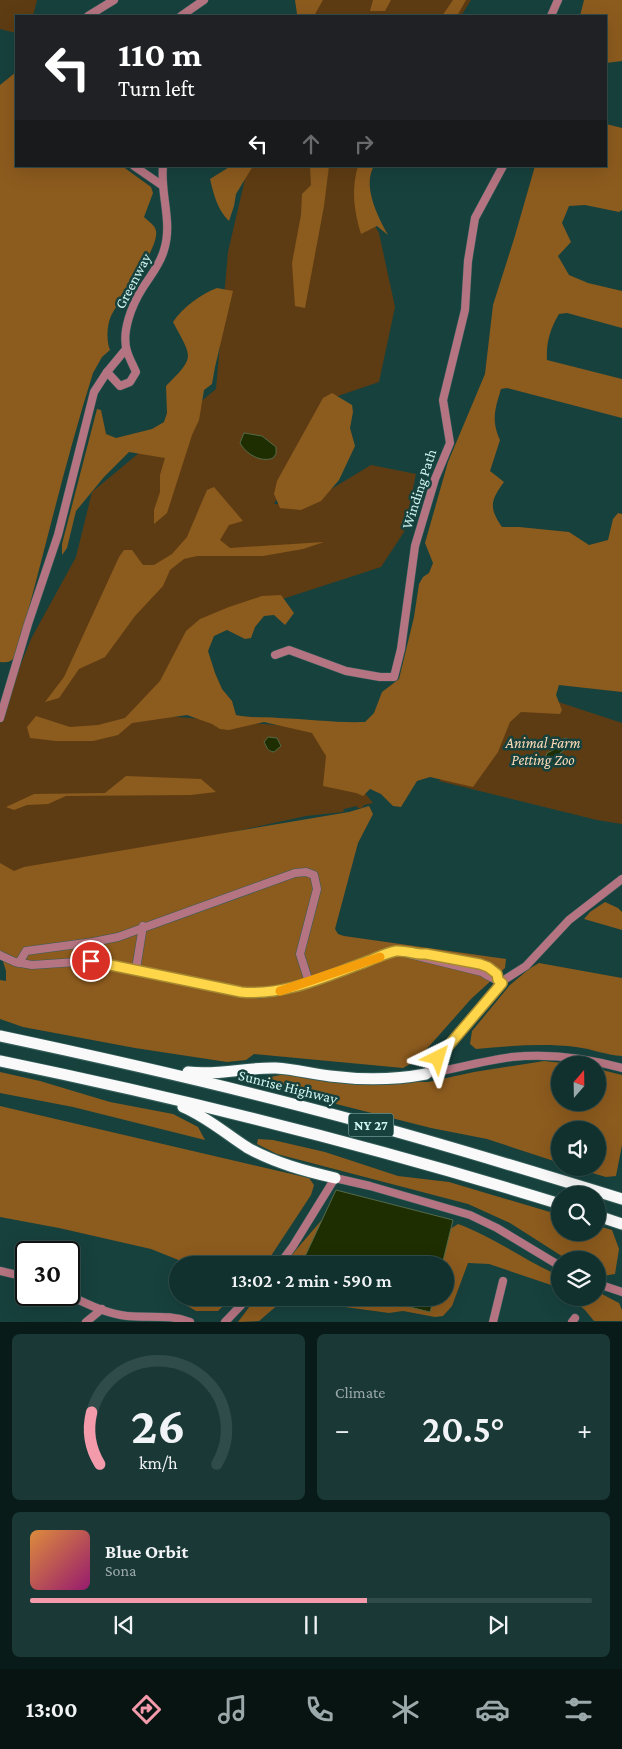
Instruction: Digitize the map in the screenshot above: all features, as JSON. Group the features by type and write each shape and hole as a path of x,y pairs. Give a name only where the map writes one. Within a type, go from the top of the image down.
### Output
{"highway":[{"name":"Sunrise Highway","path":"0,1036 117,1062 338,1116 495,1160 622,1199"},
{"name":"NY 27","path":"0,1061 139,1091 358,1146 551,1201"},
{"path":"117,1062 198,1073 276,1068 361,1079 426,1074"},
{"path":"139,1091 193,1112 246,1147 267,1158 335,1178"},
{"path":"606,1219 622,1224"}],"street":[{"path":"90,15 114,0"},
{"path":"182,15 204,0"},
{"path":"551,15 558,0"},
{"path":"135,167 162,186"},
{"name":"Greenway","path":"107,372 120,386 130,382 136,372 126,349 127,319 141,290 155,271 165,249 168,221 162,186 163,167"},
{"name":"Winding Path","path":"275,655 289,650 346,671 380,677 394,677 402,650 415,546 435,479 450,443 443,400 465,310 468,261 475,218 502,167"},
{"path":"0,718 28,624 58,535 94,392 107,372 126,349"},
{"path":"19,963 26,950 118,937 144,926 295,873 306,872 314,875 317,889 300,954 309,982"},
{"path":"426,1074 500,982 526,966 569,920 622,879"},
{"path":"136,970 144,926"},
{"path":"0,955 3,958 19,963 32,965 91,961 241,992 259,994 276,992 309,982 397,951 418,955 426,954 459,964 488,967 497,974 500,982"},
{"path":"426,1074 500,1059 533,1056 578,1058 622,1068"},
{"path":"285,1256 335,1178 370,1186 470,1215 497,1228 551,1261"},
{"path":"0,1271 15,1274"},
{"path":"494,1322 503,1281"},
{"path":"606,1287 622,1292"},
{"path":"80,1300 124,1316 169,1316 190,1322"},
{"path":"225,1322 240,1306"},
{"path":"86,1322 102,1309"}],"green space":[{"path":"0,0 37,0 33,15 15,15 15,33 0,29"},
{"path":"309,0 471,0 462,15 301,15"},
{"path":"248,167 364,167 356,193 379,233 395,307 379,382 332,398 274,504 305,505 371,465 416,474 404,532 381,567 196,627 154,715 312,728 373,803 364,805 362,808 357,806 344,809 343,812 306,816 0,877 0,716 31,639 76,557 92,492 216,389 228,252"},
{"name":"Animal Farm Petting Zoo","path":"525,691 622,723 622,824 597,820 439,781"}],"shaded area":[{"path":"295,0 323,0 315,15 297,14"},
{"path":"373,0 391,0 385,11 370,11"},
{"path":"453,0 466,0 458,15 443,15"},
{"path":"584,0 622,0 622,61 607,63 607,15 580,15"},
{"path":"15,73 15,167 123,167 151,187 153,193 144,217 155,228 156,236 147,258 111,316 108,328 110,350 102,357 93,373 17,652 9,662 0,662 0,85"},
{"path":"607,124 622,128 622,210 619,212 585,205 569,206 562,223 571,242 558,256 569,275 588,283 622,291 622,328 567,313 559,314 549,336 547,360 622,379 622,418 507,388 501,389 495,414 497,433 500,440 490,471 504,482 496,494 493,504 495,515 502,527 569,532 589,545 608,540 613,519 618,513 622,514 622,692 559,685 556,695 562,710 560,714 521,712 510,722 498,752 473,787 430,777 417,781 401,807 393,806 381,794 370,789 363,796 323,786 326,756 312,733 264,722 229,730 220,729 187,715 132,723 118,735 93,741 56,741 30,738 27,727 36,716 70,727 98,725 125,718 160,681 186,631 200,619 262,596 281,595 294,613 285,625 274,615 264,616 255,627 251,638 245,639 227,630 214,636 208,651 222,689 232,701 236,715 365,722 374,713 382,692 399,679 414,617 419,584 423,577 429,573 433,563 425,543 448,462 485,374 493,305 535,167 607,167"},
{"path":"229,167 252,167 236,194 229,221 219,207 210,179"},
{"path":"310,167 329,167 324,206 305,308 295,306 292,263 301,215 302,194 311,185"},
{"path":"358,167 374,167 370,183 371,192 376,211 388,235 377,226 361,234 354,200"},
{"path":"217,288 233,291 212,384 204,390 199,420 192,435 167,513 154,524 154,510 160,492 160,475 165,458 129,452 104,477 76,511 67,548 62,555 62,544 97,409 101,410 106,434 116,438 152,429 164,422 167,413 166,386 182,368 188,356 184,343 173,322 193,302"},
{"path":"332,393 352,405 353,412 350,428 355,446 339,480 321,501 301,510 280,508 274,494 277,481 323,398"},
{"path":"244,433 262,436 276,447 276,454 273,458 259,458 246,451 240,443"},
{"path":"214,487 243,521 229,525 220,540 230,548 324,542 303,549 263,556 197,556 184,559 170,570 163,586 135,616 105,657 79,669 59,698 45,702 64,677 119,557 124,550 132,550 143,565 154,565 172,554 187,537 207,490"},
{"path":"268,737 277,738 281,746 274,752 269,750 264,742"},
{"path":"566,738 570,741 569,747 560,753 560,757 555,763 545,759 547,753 555,749 560,740"},
{"path":"126,776 201,779 216,792 191,795 66,796 48,804 27,805 14,810 6,807 34,794 105,793"},
{"path":"369,806 373,814 358,843 335,929 338,934 506,959 505,968 471,999 417,1060 403,1068 254,1054 246,1060 227,1062 135,1048 23,1027 0,1019 0,980 6,981 6,971 0,952 0,863 14,871 24,867 349,812"},
{"path":"605,902 622,912 622,930 584,919 590,912"},
{"path":"539,963 622,978 622,1056 564,1046 526,1045 476,1049 470,1044 472,1031 510,985"},
{"path":"544,1061 551,1062 551,1111 606,1111 606,1071 622,1075 622,1145 616,1176 606,1177 603,1176 606,1176 606,1121 551,1121 551,1160 487,1139 431,1128 273,1088 266,1078 280,1075 295,1075 323,1081 428,1082 474,1072"},
{"path":"0,1072 40,1081 110,1102 173,1114 198,1127 205,1140 73,1107 0,1093"},
{"path":"0,1106 309,1178 314,1185 311,1195 271,1256 169,1256 151,1249 0,1217"},
{"path":"258,1139 273,1140 325,1152 398,1176 449,1182 551,1212 551,1241 606,1241 606,1228 612,1230 619,1249 615,1274 606,1276 606,1251 554,1251 510,1223 468,1204 277,1154 257,1144"},
{"path":"336,1190 453,1220 444,1256 305,1256"},
{"path":"339,1200 337,1256 291,1256"},
{"path":"458,1224 471,1229 551,1272 551,1285 489,1264 468,1263 454,1301 454,1256 432,1256 444,1233"},
{"path":"606,1296 619,1303 622,1310 622,1321 594,1321 580,1306 606,1306"},
{"path":"188,1306 223,1306 218,1311 196,1311"},
{"path":"250,1306 276,1306 259,1321 238,1322"},
{"path":"337,1306 452,1306 443,1316 435,1317 403,1311 389,1313"},
{"path":"406,1306 432,1306 430,1312"}],"slow traffic":[{"path":"280,991 380,957"}],"route":[{"path":"91,961 241,992 259,994 276,992 309,982 397,951 418,955 426,954 488,967 497,974 498,980 502,983 438,1058"}]}
